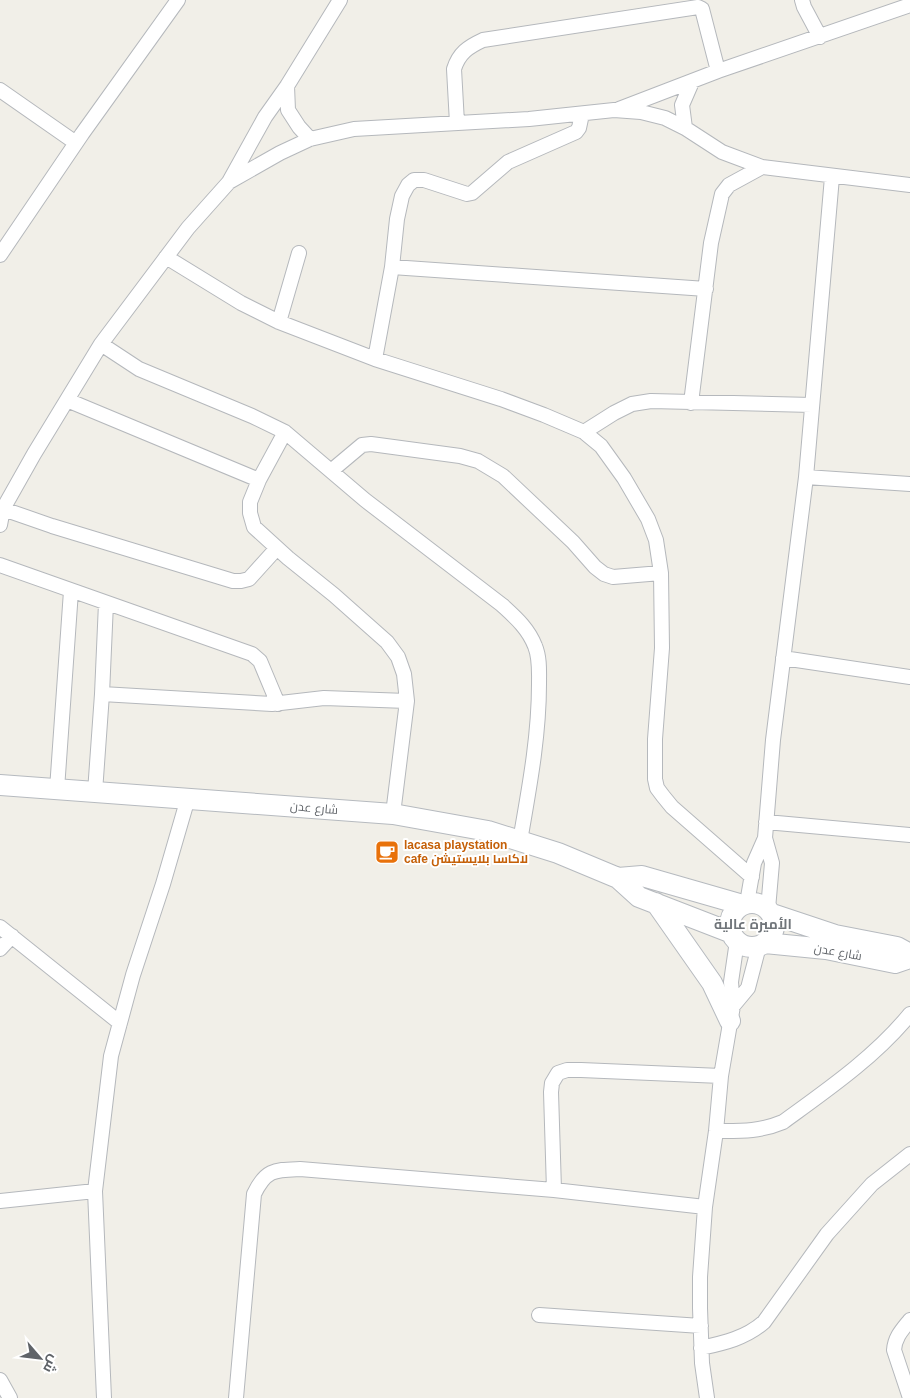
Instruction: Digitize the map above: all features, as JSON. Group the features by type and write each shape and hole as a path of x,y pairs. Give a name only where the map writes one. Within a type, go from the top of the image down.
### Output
{"street":[{"path":"0,255 76,143 178,0"},
{"path":"0,525 4,509 101,344 166,256 229,182 265,118 340,0"},
{"path":"802,0 820,37"},
{"path":"614,110 910,5"},
{"path":"456,123 454,69 456,61 463,51 483,40 698,7 702,9 718,72"},
{"path":"685,128 682,105 692,82"},
{"path":"287,86 288,110 299,127 310,139"},
{"path":"0,90 76,143"},
{"path":"229,182 310,139 354,129 529,119 614,110 655,115 685,128 722,152 762,167 910,185"},
{"path":"375,359 392,267 397,219 402,196 408,185 414,180 424,180 467,194 472,193 508,162 576,132 582,114"},
{"path":"691,403 713,234 722,194 729,185 762,167"},
{"path":"731,1013 748,988 762,945 770,938 774,930 774,922 770,912 772,862 765,838 766,822 773,740 806,477 832,176"},
{"path":"280,322 299,253"},
{"path":"166,256 240,303 280,322 375,359 501,399 584,432 601,446 638,501 656,540 661,574 662,648 655,739 655,779 658,788 672,807 752,877"},
{"path":"392,267 706,290"},
{"path":"101,344 138,369 252,416 285,432 365,500 502,605 520,621 529,633 536,648 539,663 539,706 534,753 520,841"},
{"path":"67,400 259,480"},
{"path":"584,432 632,404 651,401 812,405"},
{"path":"285,432 259,480 250,502 250,513 254,527 387,642 398,657 404,674 407,701 393,814"},
{"path":"331,471 362,445 371,444 460,456 478,461 503,476 604,574 613,577 661,574"},
{"path":"806,477 910,484"},
{"path":"4,509 52,526 233,581 242,582 249,579 277,548"},
{"path":"0,565 252,654 260,661 278,704"},
{"path":"57,789 71,591"},
{"path":"94,792 102,694 106,603"},
{"path":"783,658 910,677"},
{"path":"102,694 278,704 324,698 407,701"},
{"name":"شارع عدن","path":"0,785 393,814 488,831 558,853 618,878 639,897 734,937"},
{"path":"104,1398 95,1191 111,1056 133,975 163,884 188,798"},
{"path":"766,822 910,835"},
{"path":"745,904 754,863 765,838"},
{"name":"شارع عدن","path":"618,878 642,876 745,904"},
{"path":"656,903 731,1013"},
{"path":"707,1398 701,1348 700,1277 705,1207 716,1131 721,1076 731,1013 734,937 730,922 734,912 745,904 759,904 770,912"},
{"name":"شارع عدن","path":"770,912 835,935 897,947 910,956"},
{"path":"0,927 120,1023"},
{"path":"0,949 12,936"},
{"path":"734,937 743,945 751,947 762,945"},
{"name":"شارع عدن","path":"762,945 826,948 895,963 910,956"},
{"path":"716,1131 746,1131 768,1128 783,1122 870,1055 896,1031 910,1014"},
{"path":"554,1190 551,1092 552,1083 558,1073 567,1070 581,1070 721,1076"},
{"path":"701,1348 742,1337 764,1322 827,1234 872,1184 910,1154"},
{"path":"236,1398 254,1194 260,1181 268,1173 278,1170 300,1169 554,1190 705,1207"},
{"path":"0,1201 95,1191"},
{"path":"539,1316 700,1326"},
{"path":"910,1320 898,1335 894,1350 910,1398"},
{"path":"0,1380 10,1398"}],"place":[{"name":"lacasa playstation cafe لاكاسا بلايستيشن","path":"387,852"}],"district":[{"name":"الأميرة عالية","path":"753,924"}]}
